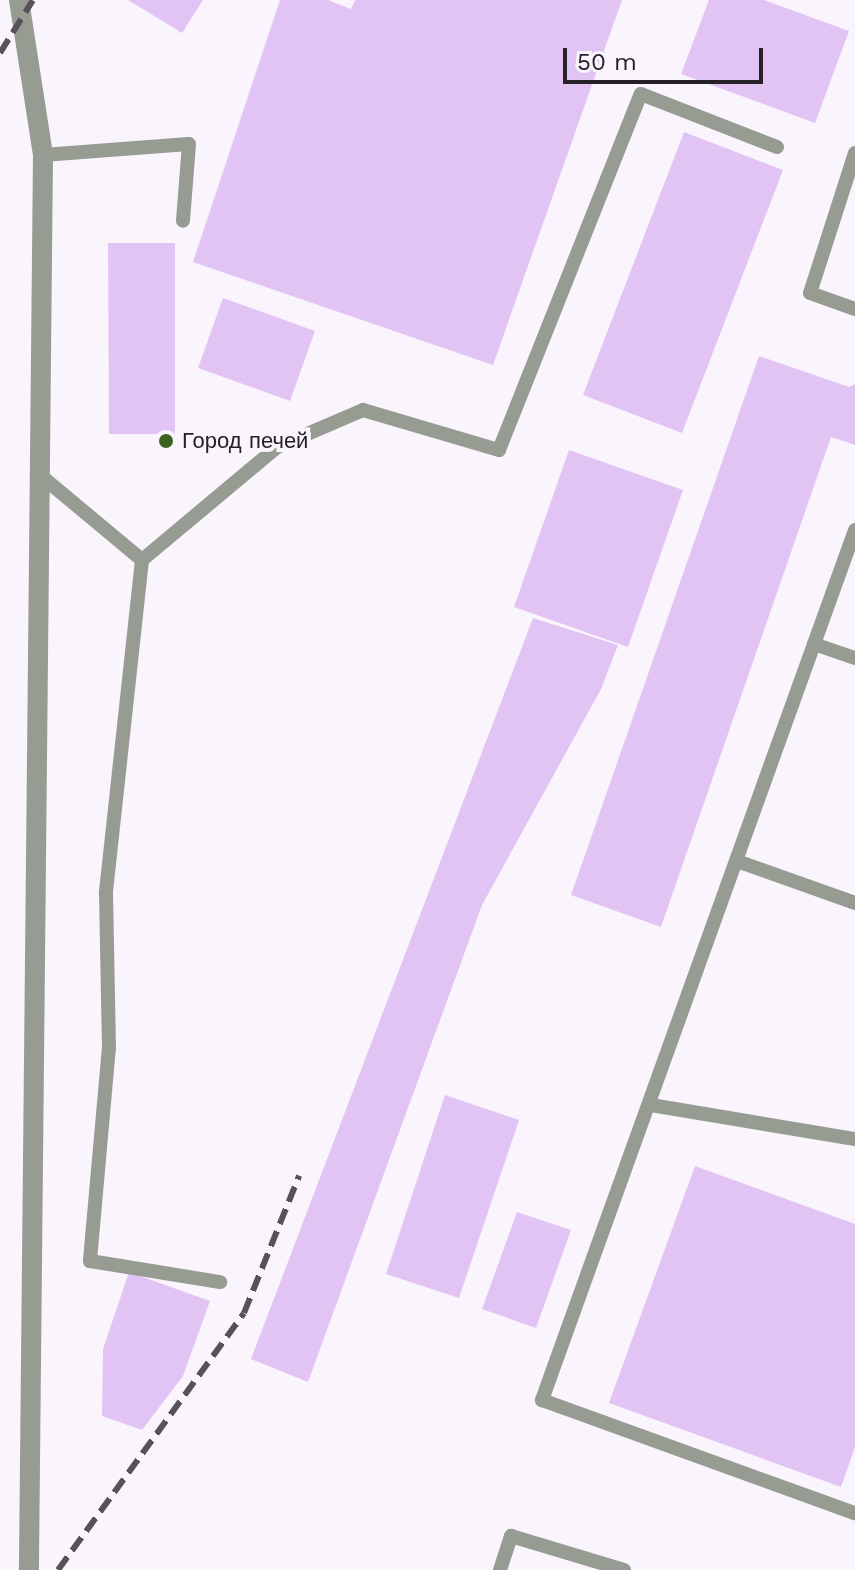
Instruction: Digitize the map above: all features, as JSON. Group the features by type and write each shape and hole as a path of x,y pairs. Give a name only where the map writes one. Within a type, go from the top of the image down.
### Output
{"street":[{"path":"19,0 43,155 29,1570"}],"lane":[{"path":"220,1282 90,1261 109,1047 106,893 142,560 277,447 363,410 499,450 641,94 777,147"},
{"path":"43,155 189,144 183,221"},
{"path":"855,153 810,293 855,309"},
{"path":"40,475 142,560"},
{"path":"855,530 651,1105 542,1400 855,1513"},
{"path":"814,644 855,658"},
{"path":"737,861 855,903"},
{"path":"651,1105 855,1139"},
{"path":"500,1570 511,1536 624,1570"}],"building":[{"path":"128,0 203,0 182,33"},
{"path":"280,0 328,0 351,9 355,0 622,0 493,365 193,262"},
{"path":"709,0 764,0 849,31 815,123 681,74"},
{"path":"684,132 783,170 682,433 583,395"},
{"path":"108,243 175,243 175,434 109,434"},
{"path":"223,298 315,331 290,401 198,368"},
{"path":"759,356 849,387 855,384 855,445 831,437 661,927 571,895"},
{"path":"569,450 683,490 628,647 514,607"},
{"path":"533,618 618,645 601,689 482,905 308,1382 251,1359"},
{"path":"445,1095 519,1120 459,1298 386,1274"},
{"path":"695,1166 855,1224 855,1447 841,1487 609,1403"},
{"path":"517,1212 571,1230 536,1328 482,1309"},
{"path":"129,1272 210,1301 183,1376 142,1430 102,1416 103,1349"}],"railway":[{"path":"0,53 33,0"},
{"path":"58,1570 244,1313 299,1176"}],"place":[{"name":"Город печей","path":"166,441"}]}
